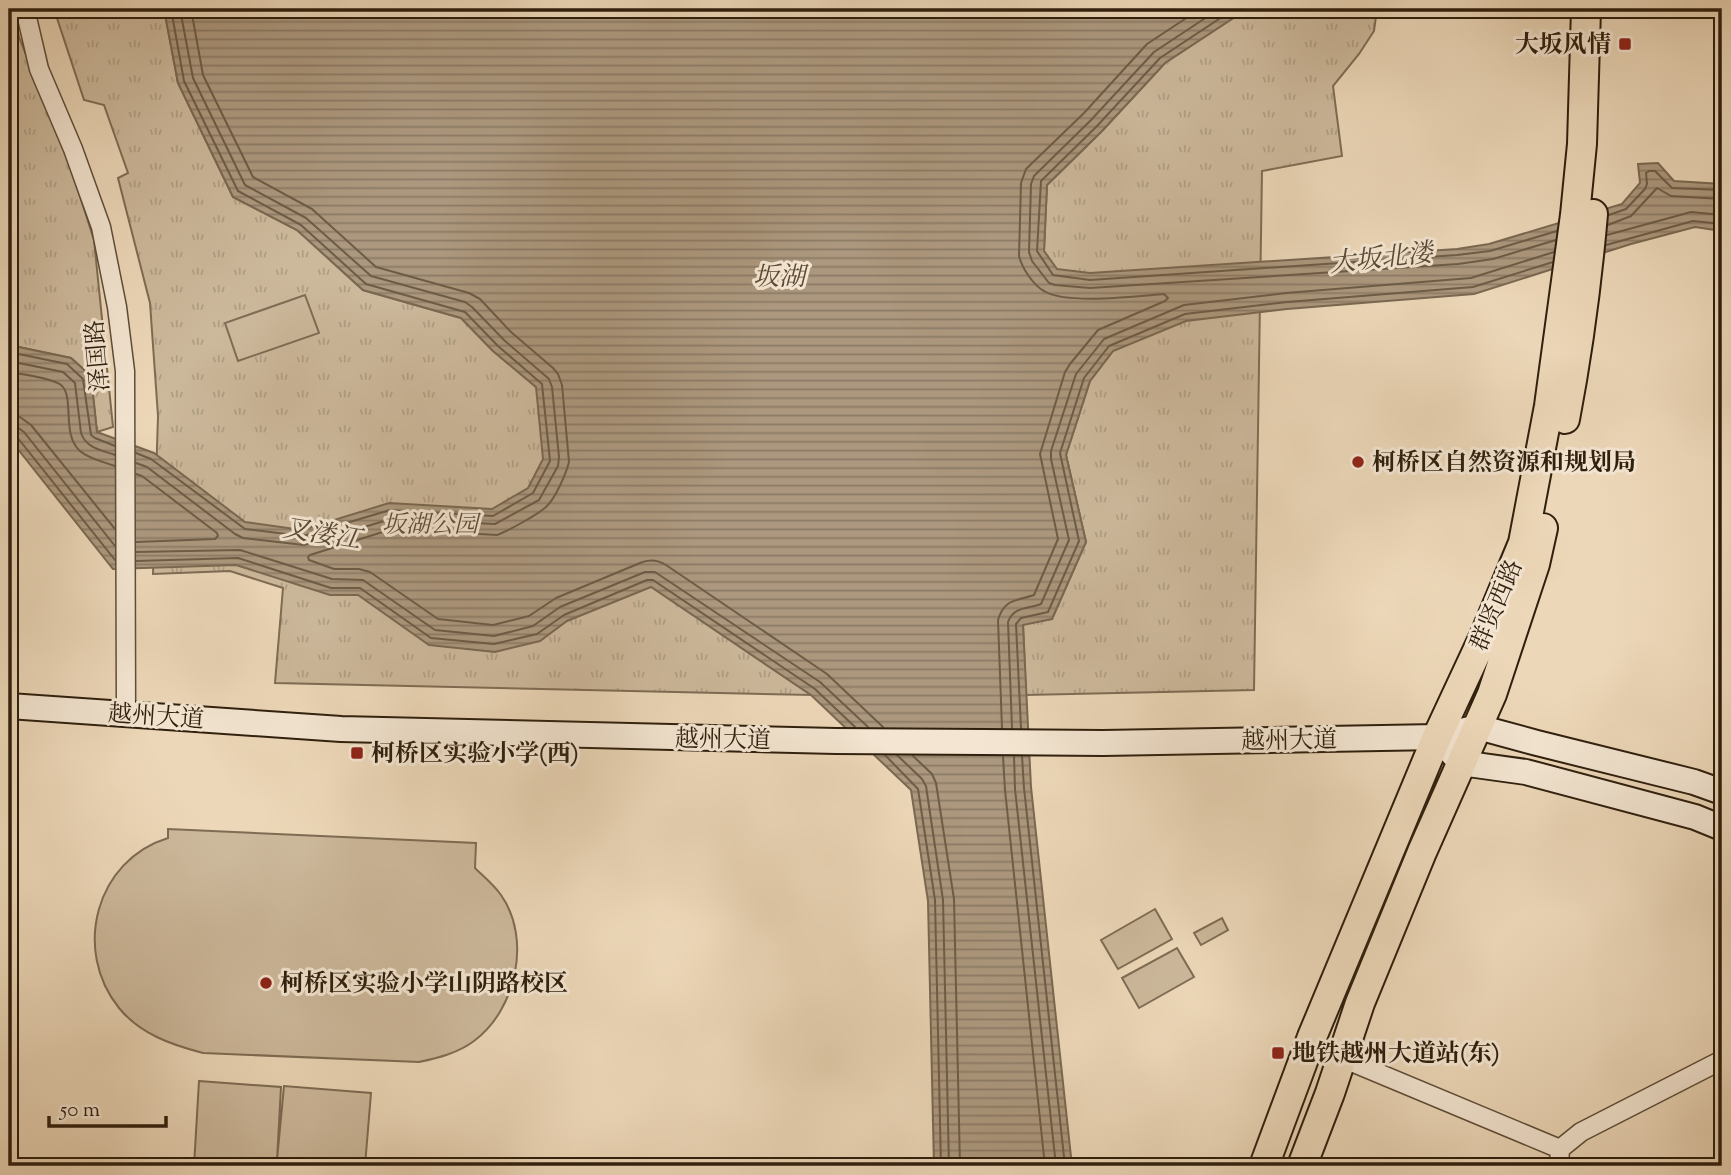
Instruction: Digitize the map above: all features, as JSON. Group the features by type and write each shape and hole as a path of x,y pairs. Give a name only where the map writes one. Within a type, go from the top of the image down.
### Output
{"main road":[{"name":"群贤西路","path":"1585,211 1582,144 1586,9"},
{"name":"群贤西路","path":"1264,1166 1312,1037 1437,737 1486,632 1522,543 1601,136 1604,9"},
{"name":"群贤西路","path":"1303,1166 1365,990 1492,694 1535,564 1574,373 1578,265"}],"street":[{"name":"泽国路","path":"25,9 38,69 73,149 101,227 117,307 124,361 126,714"},
{"name":"越州大道","path":"9,706 341,729 836,741 1103,743 1437,737 1478,727 1694,782 1722,792"},
{"path":"1437,737 1461,764 1526,772 1695,817 1722,828"},
{"path":"1342,1058 1560,1158 1581,1132 1722,1060"}],"green space":[{"path":"9,9 14,9 19,37 70,165 94,240 113,427 97,432 91,376 71,358 9,345"},
{"name":"坂湖公园","path":"54,9 164,9 178,83 233,197 297,230 363,290 461,318 493,351 536,387 651,586 811,695 275,683 283,588 230,571 153,574 158,416 150,303 118,178 128,173 104,105 84,100"},
{"path":"1247,9 1377,9 1374,31 1333,86 1342,156 1262,171 1254,690 1026,695 1023,624 1052,619 1086,542 1066,455 1090,381 1113,351 1044,251 1047,185 1165,63"},
{"path":"305,295 319,333 238,361 225,323"},
{"path":"168,829 476,843 475,868 501,895 516,932 515,973 500,1011 488,1028 468,1045 448,1055 419,1062 203,1053 147,1032 127,1017 105,985 97,960 95,935 99,909 108,886 123,866 143,849 168,838"},
{"path":"1155,909 1172,939 1118,969 1101,940"},
{"path":"1222,918 1228,930 1201,945 1194,933"},
{"path":"1177,948 1194,977 1139,1008 1122,978"},
{"path":"199,1081 281,1087 277,1160 284,1086 371,1093 365,1166 194,1166"}],"water":[{"name":"坂湖","path":"164,9 1247,9 1165,63 1047,185 1044,251 1057,269 1090,273 1457,249 1489,244 1622,204 1640,183 1638,164 1658,163 1674,181 1722,184 1722,231 1695,227 1631,244 1474,294 1287,309 1186,321 1113,351 1090,381 1066,455 1086,542 1052,619 1023,625 1031,787 1072,1166 934,1166 928,901 911,790 811,695 651,587 567,621 540,641 495,652 429,645 358,595 330,595 236,565 113,569 9,438 9,345 71,358 91,376 97,432 154,453 245,522 302,530 389,503 492,509 528,488 543,459 536,387 493,351 461,318 363,290 297,230 233,197 178,83"}],"place":[{"name":"大坂风情","path":"1625,44"},
{"name":"柯桥区自然资源和规划局","path":"1358,462"},
{"name":"柯桥区实验小学(西)","path":"357,753"},
{"name":"柯桥区实验小学山阴路校区","path":"266,983"},
{"name":"地铁越州大道站(东)","path":"1278,1053"}],"water label":[{"name":"大坂北溇","path":"1381,257"},
{"name":"叉溇江","path":"322,533"}]}
